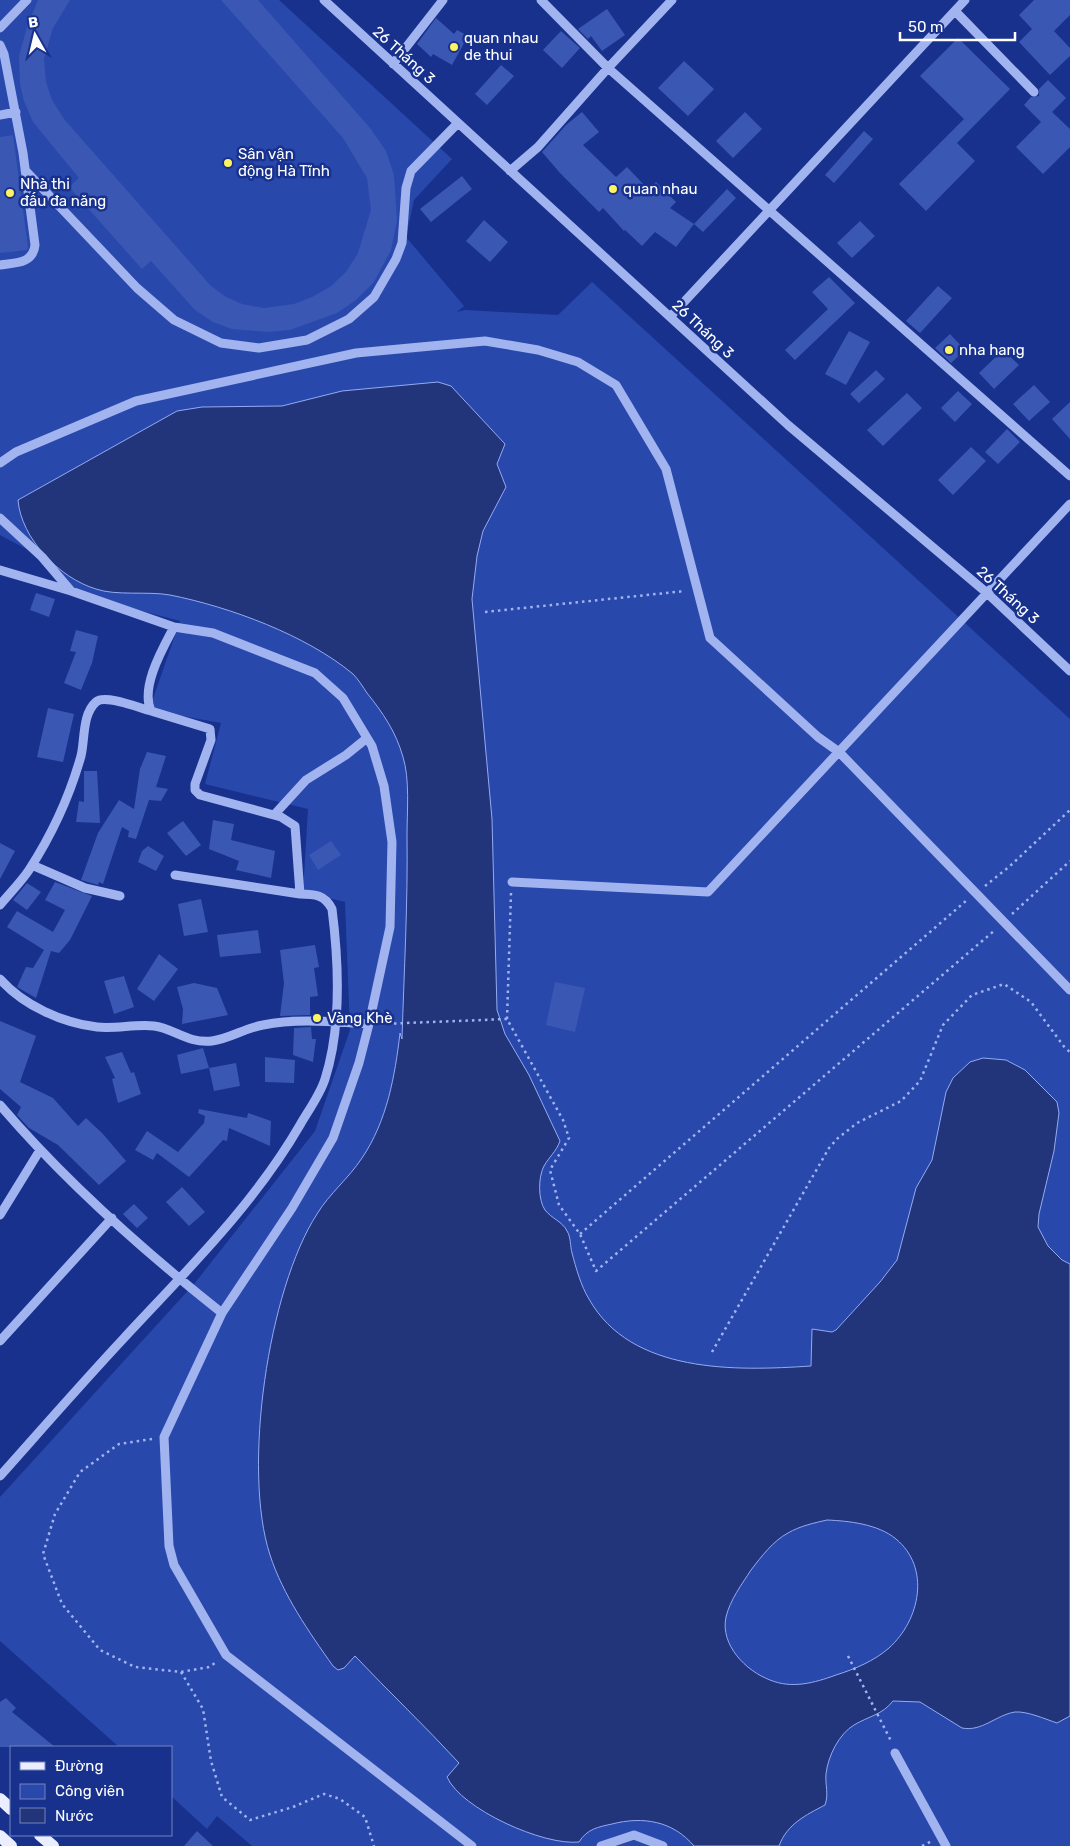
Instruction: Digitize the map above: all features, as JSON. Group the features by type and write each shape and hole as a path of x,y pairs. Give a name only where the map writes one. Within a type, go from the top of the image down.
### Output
{"main road":[{"path":"0,1799 10,1808"},
{"path":"0,1836 11,1846"},
{"path":"41,1836 53,1846"}],"street":[{"path":"0,28 27,0"},
{"name":"26 Tháng 3","path":"324,0 788,425 987,593 1070,671"},
{"path":"393,64 443,0"},
{"path":"541,0 608,68 1070,476"},
{"path":"510,171 538,147 672,0"},
{"path":"670,317 965,0"},
{"path":"955,11 1034,92"},
{"path":"0,45 4,54 16,112 25,170 34,252 27,260 0,265"},
{"path":"0,114 16,112"},
{"path":"25,170 137,288 174,320 221,343 258,348 308,340 348,319 374,296 396,259 402,243 406,188 411,171 458,123"},
{"path":"0,463 16,452 136,401 164,393 217,385 356,353 485,341 538,350 578,362 616,385 666,469 710,638 818,737 839,752 1070,990"},
{"path":"512,882 708,892 1070,504"},
{"path":"0,518 42,556 71,592"},
{"path":"0,570 174,627 213,633 315,673 343,698 372,746 384,786 392,842 390,927 369,1024 359,1063 333,1138 292,1208 222,1313 164,1437 168,1546 174,1565 226,1656 472,1846"},
{"path":"151,710 147,703 147,693 159,655 174,627"},
{"path":"0,905 32,865 71,788 81,754 88,714 95,703 101,699 108,699 151,710 210,730 211,740 195,784 195,790 200,795 290,821 295,826 300,894"},
{"path":"274,816 306,780 346,755 367,738"},
{"path":"32,865 85,888 120,896"},
{"path":"0,1476 124,1338 215,1243 267,1177 287,1147 324,1081 332,1053 336,1022 332,909 328,900 316,894 300,894 175,875"},
{"path":"0,979 10,991 51,1014 96,1027 156,1026 186,1039 212,1041 262,1025 336,1022 369,1024"},
{"path":"0,1105 40,1150 112,1218 180,1280 222,1313"},
{"path":"0,1215 40,1150"},
{"path":"0,1341 112,1218"},
{"path":"896,1753 946,1846"},
{"path":"601,1846 634,1835 664,1846"}],"path":[{"path":"485,612 698,590"},
{"path":"580,1234 1010,866 1070,810"},
{"path":"512,882 507,1019 563,1120 569,1138 550,1170 559,1205 580,1234 596,1271 1004,922 1070,862"},
{"path":"712,1352 829,1148 857,1123 901,1102 920,1080 943,1025 972,995 1004,984 1031,1002 1070,1052"},
{"path":"392,1024 507,1019"},
{"path":"164,1437 119,1444 80,1472 55,1514 43,1554 62,1604 100,1650 136,1667 181,1672 209,1667 226,1656"},
{"path":"848,1656 885,1725 896,1753"},
{"path":"181,1672 203,1708 211,1761 222,1797 250,1820 293,1807 324,1794 340,1799 365,1817 374,1846"}],"green space":[{"path":"0,0 279,0 452,159 414,200 406,237 464,306 457,312 465,310 558,315 592,282 1070,719 1070,1846 252,1846 217,1816 207,1829 172,1797 172,1746 118,1746 0,1641 0,1497 194,1284 315,1131 350,1030 345,902 303,892 308,809 205,784 221,723 149,710 180,621 81,595 30,551 0,535"}],"water":[{"path":"438,382 451,386 505,444 497,464 506,487 483,531 477,556 472,599 492,819 497,1010 505,1034 529,1075 560,1141 542,1171 540,1188 543,1206 567,1231 579,1277 589,1299 608,1324 631,1342 658,1354 688,1362 719,1367 782,1368 811,1366 812,1329 832,1332 836,1330 880,1282 897,1260 916,1188 932,1160 946,1092 953,1078 970,1062 983,1058 1006,1060 1025,1070 1057,1102 1059,1113 1054,1151 1039,1214 1038,1227 1048,1246 1062,1260 1070,1264 1070,1716 1057,1723 1030,1714 1015,1712 969,1729 962,1728 920,1702 893,1701 875,1715 854,1725 839,1740 827,1767 827,1797 825,1805 792,1826 782,1838 779,1846 694,1846 677,1831 667,1826 646,1821 624,1822 598,1828 589,1831 579,1842 564,1842 526,1832 486,1813 455,1789 447,1777 459,1763 355,1656 344,1668 338,1670 333,1666 289,1599 270,1555 262,1519 259,1476 260,1429 273,1333 285,1287 300,1247 317,1214 357,1165 371,1144 378,1129 392,1082 400,1033 402,1039 408,796 405,766 397,739 384,715 355,676 334,660 313,647 266,624 217,607 170,595 104,591 82,584 56,566 34,542 26,528 18,500 177,411 202,407 282,406 342,391","holes":["827,1520 863,1524 881,1530 896,1539 907,1551 914,1564 917,1579 914,1609 900,1636 877,1657 828,1678 803,1684 778,1683 761,1676 737,1656 727,1637 726,1617 730,1604 751,1570 777,1540 802,1527"]}],"building":[{"path":"38,0 70,0 53,28 44,59 46,82 52,100 64,119 211,286 226,297 242,304 264,308 294,304 330,287 346,272 358,253 371,210 367,178 343,138 221,0 258,0 370,128 386,151 394,175 397,221 391,250 374,282 356,300 337,313 290,330 268,332 232,329 213,322 195,310 151,261 142,269 69,187 79,178 33,122 24,101 20,84 19,56 27,27"},
{"path":"1034,0 1070,0 1070,15 1054,31 1070,48 1070,56 1050,75 1019,42 1032,29 1019,15"},
{"path":"607,9 625,35 602,51 591,36 588,39 578,29"},
{"path":"436,18 454,34 457,30 468,36 452,65 433,54 431,57 417,44"},
{"path":"561,31 580,48 562,68 543,50"},
{"path":"958,38 1010,89 957,143 975,161 926,211 899,184 964,119 920,76"},
{"path":"684,61 714,89 688,116 658,88"},
{"path":"501,65 514,76 487,105 475,94"},
{"path":"1048,80 1066,98 1052,112 1070,129 1070,147 1043,174 1016,147 1041,122 1024,105 1031,97 1039,96 1039,89"},
{"path":"582,112 599,132 583,145 616,177 627,167 648,189 656,182 676,202 670,208 694,224 676,247 655,232 642,246 624,231 603,208 599,212 542,152 566,125"},
{"path":"745,112 762,129 733,158 716,141"},
{"path":"864,131 873,139 834,183 825,175"},
{"name":"Nhà thi đấu đa năng","path":"13,135 28,247 27,250 0,253 0,137"},
{"path":"462,176 472,189 431,222 420,209"},
{"path":"727,189 736,198 703,232 694,224"},
{"path":"484,220 508,242 490,262 466,241"},
{"path":"860,221 875,236 852,258 837,243"},
{"path":"829,277 855,303 795,360 785,350 828,309 812,292"},
{"path":"938,286 952,298 920,333 906,321"},
{"path":"849,331 870,342 846,385 825,374"},
{"name":"nha hang","path":"950,334 965,350 951,363 935,348"},
{"path":"1003,350 1019,365 994,389 979,373"},
{"path":"876,370 885,379 859,403 850,394"},
{"path":"1034,385 1050,402 1029,421 1013,404"},
{"path":"958,391 972,404 955,422 941,408"},
{"path":"907,393 922,408 883,446 867,430"},
{"path":"1070,402 1070,439 1052,419"},
{"path":"1007,429 1020,442 998,464 985,452"},
{"path":"971,447 986,461 953,495 938,480"},
{"path":"36,593 55,599 49,617 30,610"},
{"path":"76,630 98,636 92,663 81,690 64,683 76,652 70,651"},
{"path":"48,708 74,714 63,762 37,757"},
{"path":"147,752 166,756 156,787 168,789 161,801 149,800 136,839 128,837 129,831 122,827 103,884 99,882 98,885 81,880 98,833 119,800 134,809 140,769"},
{"path":"84,771 97,771 100,823 76,822 79,801 84,802"},
{"path":"213,820 234,824 231,840 275,851 271,878 236,870 239,861 209,849"},
{"path":"183,821 201,845 186,856 167,833"},
{"path":"331,841 341,855 318,870 309,855"},
{"path":"0,843 15,851 0,879"},
{"path":"148,846 164,856 156,871 138,862 142,851"},
{"path":"55,882 92,896 70,940 59,953 51,951 36,998 17,987 26,967 33,968 44,950 7,927 17,911 53,932 65,910 45,900"},
{"path":"27,883 41,892 27,910 13,900"},
{"path":"201,899 208,932 184,936 178,904"},
{"path":"258,930 261,953 220,957 217,935"},
{"path":"315,945 319,967 314,968 318,996 310,997 310,1015 280,1016 284,983 280,950"},
{"path":"159,954 178,969 154,1001 137,989"},
{"path":"124,976 134,1007 114,1014 104,981"},
{"path":"555,982 585,988 575,1032 546,1025"},
{"path":"194,983 217,988 228,1015 182,1024 183,1009 177,987"},
{"path":"0,1021 36,1036 20,1082 53,1098 78,1126 86,1118 103,1134 126,1161 99,1185 58,1145 29,1128 17,1115 21,1107 0,1089"},
{"path":"311,1027 312,1039 316,1039 313,1062 293,1055 294,1028"},
{"path":"203,1048 209,1068 181,1074 177,1055"},
{"path":"122,1052 131,1073 134,1072 141,1094 118,1103 112,1079 115,1078 105,1057"},
{"path":"265,1057 295,1060 294,1083 265,1082"},
{"path":"236,1063 240,1086 214,1091 209,1068"},
{"path":"199,1109 247,1118 248,1113 271,1121 270,1146 229,1128 227,1141 223,1140 189,1177 157,1153 153,1160 135,1150 147,1131 178,1152 204,1123 205,1116 198,1113"},
{"path":"182,1187 205,1212 189,1226 166,1202"},
{"path":"134,1204 148,1218 137,1228 123,1214"},
{"path":"6,1698 16,1708 12,1712 54,1746 0,1747 0,1702"},
{"path":"197,1831 213,1846 184,1846"}],"place":[{"name":"quan nhau de thui","path":"454,47"},
{"name":"Sân vận động Hà Tĩnh","path":"228,163"},
{"name":"quan nhau","path":"613,189"},
{"name":"Nhà thi đấu đa năng","path":"10,193"},
{"name":"nha hang","path":"949,350"},
{"name":"Vàng Khè","path":"317,1018"}]}
